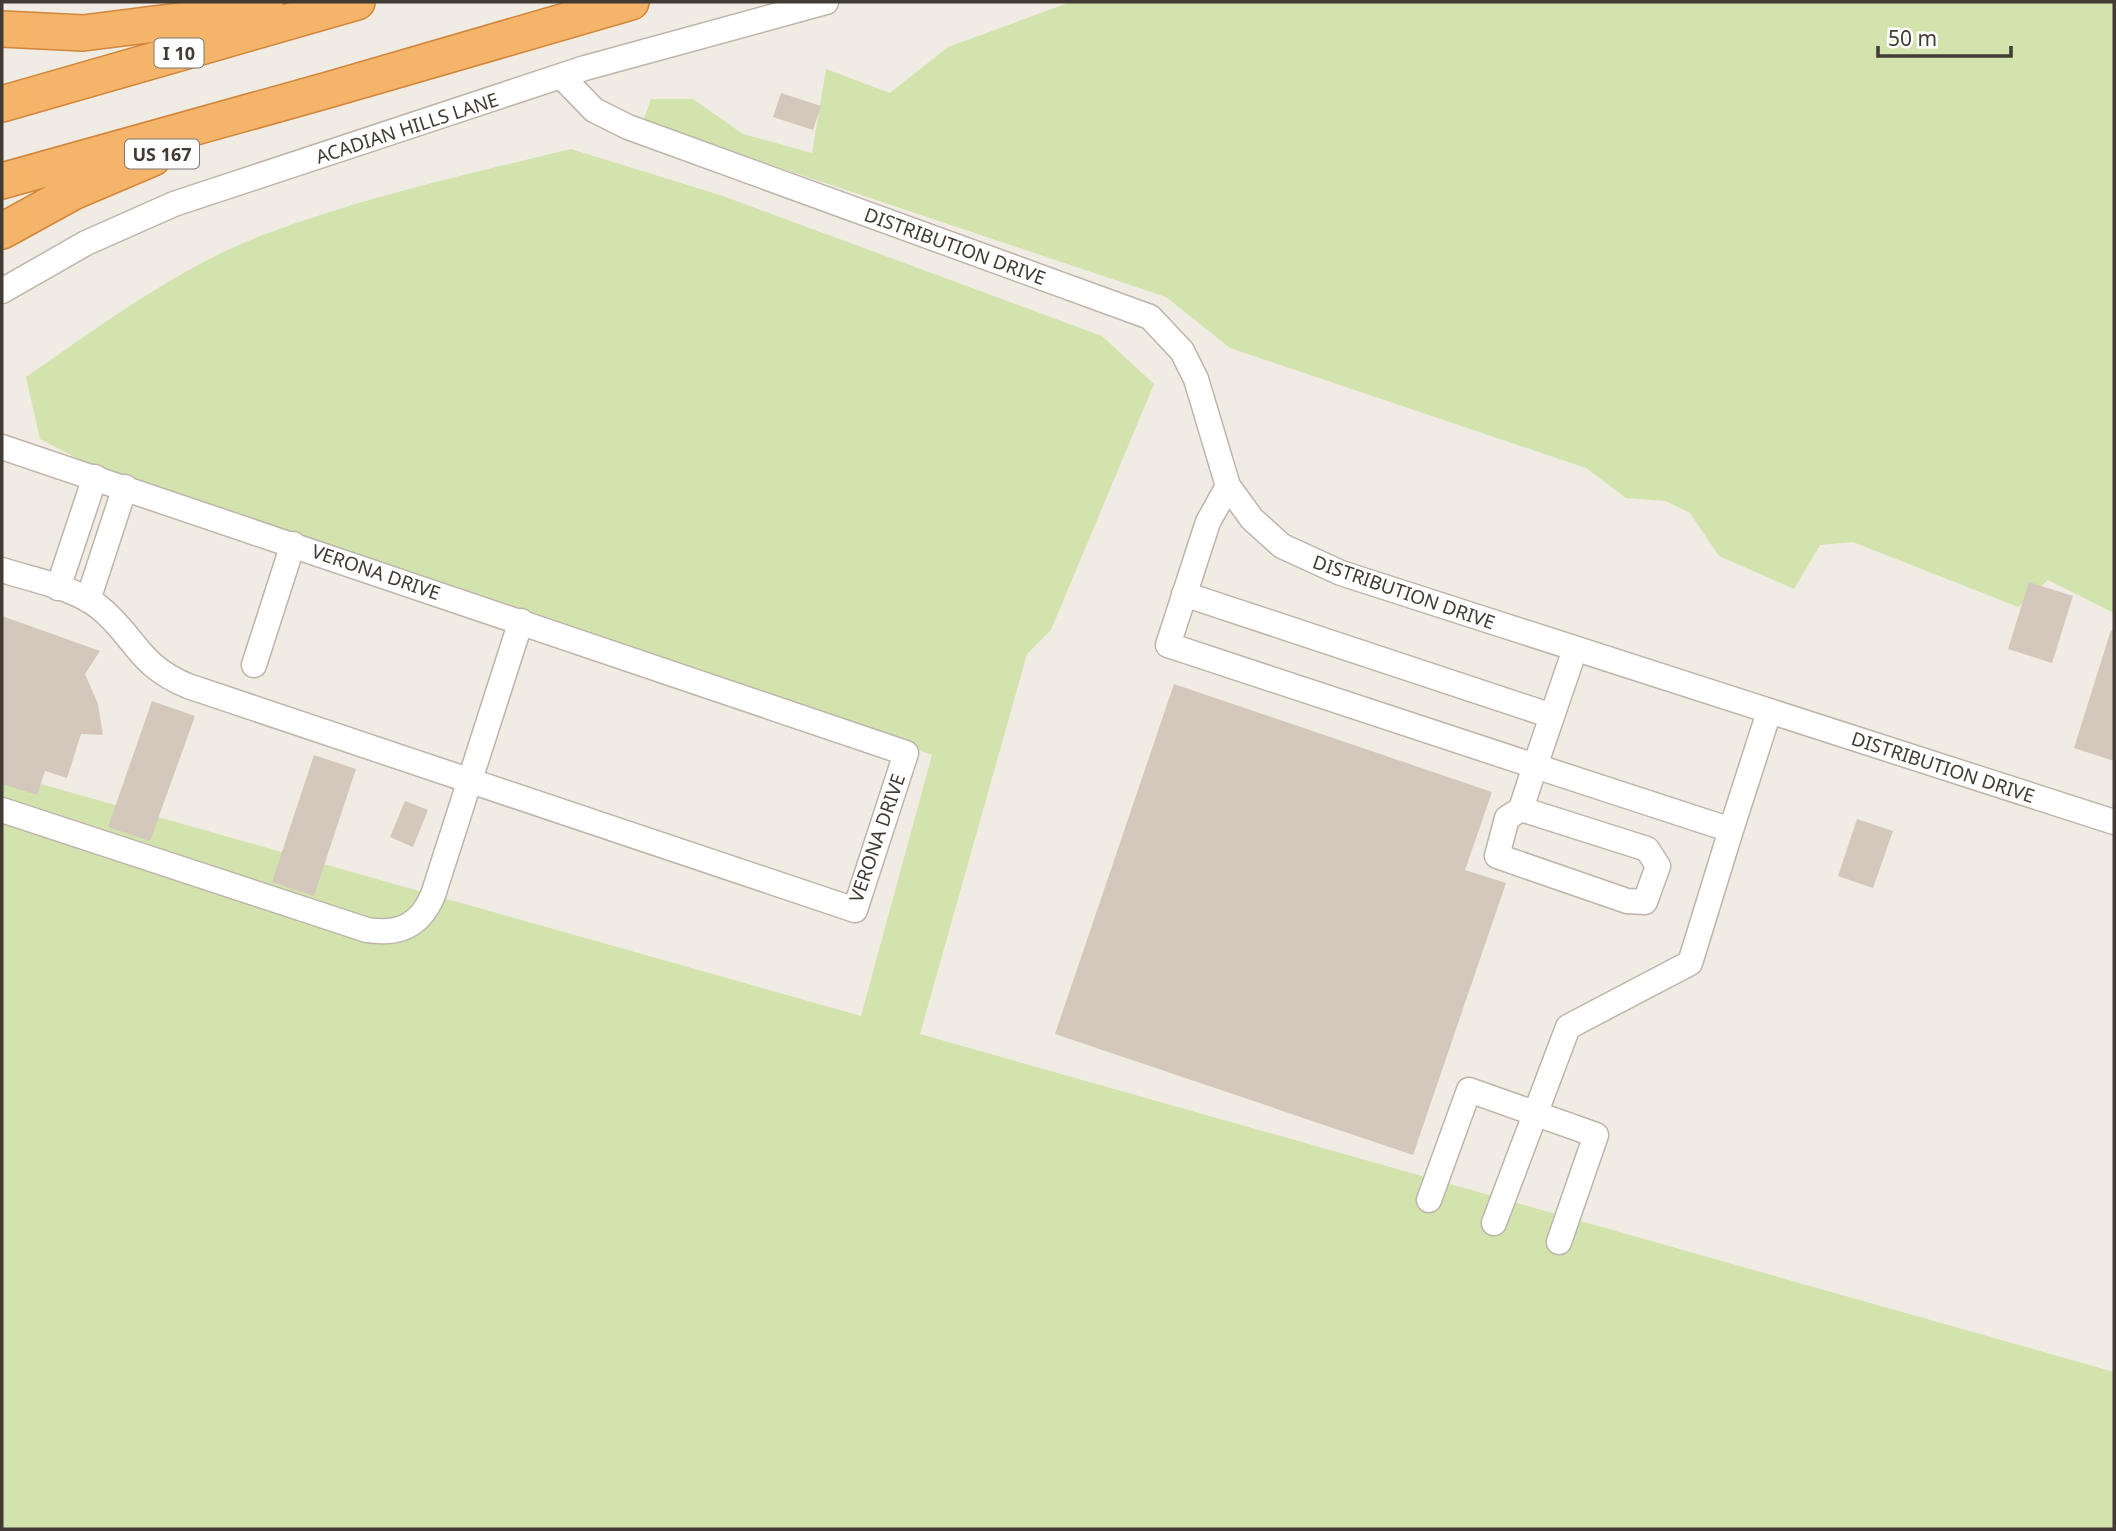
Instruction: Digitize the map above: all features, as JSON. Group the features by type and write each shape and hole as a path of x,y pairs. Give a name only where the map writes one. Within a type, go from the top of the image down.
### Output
{"highway":[{"path":"2,29 83,33 336,2"},
{"name":"I 10","path":"2,104 356,2"},
{"path":"2,181 631,2"},
{"name":"US 167","path":"2,231 73,192 133,165 328,90"}],"street":[{"name":"ACADIAN HILLS LANE","path":"2,291 86,243 174,204 693,36 826,2"},
{"name":"DISTRIBUTION DRIVE","path":"562,77 594,110 628,127 1150,317 1182,351 1196,379 1228,486 1265,533 1308,560 1575,649 2114,822"},
{"name":"VERONA DRIVE","path":"2,447 906,753 855,910 170,679 152,667 112,619 88,600 2,570"},
{"path":"58,588 95,477"},
{"path":"1228,486 1208,522 1168,645 1731,830"},
{"path":"88,600 125,487"},
{"path":"254,665 293,544"},
{"path":"1184,594 1552,716"},
{"path":"2,810 367,930 389,932 409,927 429,906 521,621"},
{"path":"1521,809 1647,849 1658,866 1645,902 1627,901 1497,856 1507,818 1521,809 1575,649"},
{"path":"1494,1223 1569,1027 1690,963 1769,712"},
{"path":"1429,1200 1469,1090 1596,1135 1559,1242"}],"green space":[{"path":"1071,2 2114,2 2114,613 2048,580 2018,607 1853,542 1820,545 1794,589 1719,556 1690,513 1666,501 1626,498 1586,468 1230,348 1166,297 643,122 651,99 693,99 743,134 812,153 826,69 890,93 948,47"},
{"path":"571,149 723,196 1102,336 1154,384 1051,630 1027,654 920,1034 2114,1372 2114,1529 2,1529 2,773 861,1016 932,755 98,469 40,439 26,377 111,318 201,263 263,235 339,209"}],"building":[{"path":"781,93 821,106 813,130 773,117"},
{"path":"2029,582 2073,596 2052,663 2008,649"},
{"path":"2,616 100,651 85,674 98,704 103,735 81,734 67,778 45,771 37,795 2,784"},
{"path":"2111,630 2114,631 2114,761 2074,748"},
{"path":"1174,684 1492,792 1465,870 1506,883 1413,1155 1055,1034"},
{"path":"152,701 195,716 150,841 108,827"},
{"path":"314,755 356,769 314,896 272,882"},
{"path":"405,801 428,810 413,847 390,837"},
{"path":"1857,819 1893,831 1873,888 1838,876"}]}
